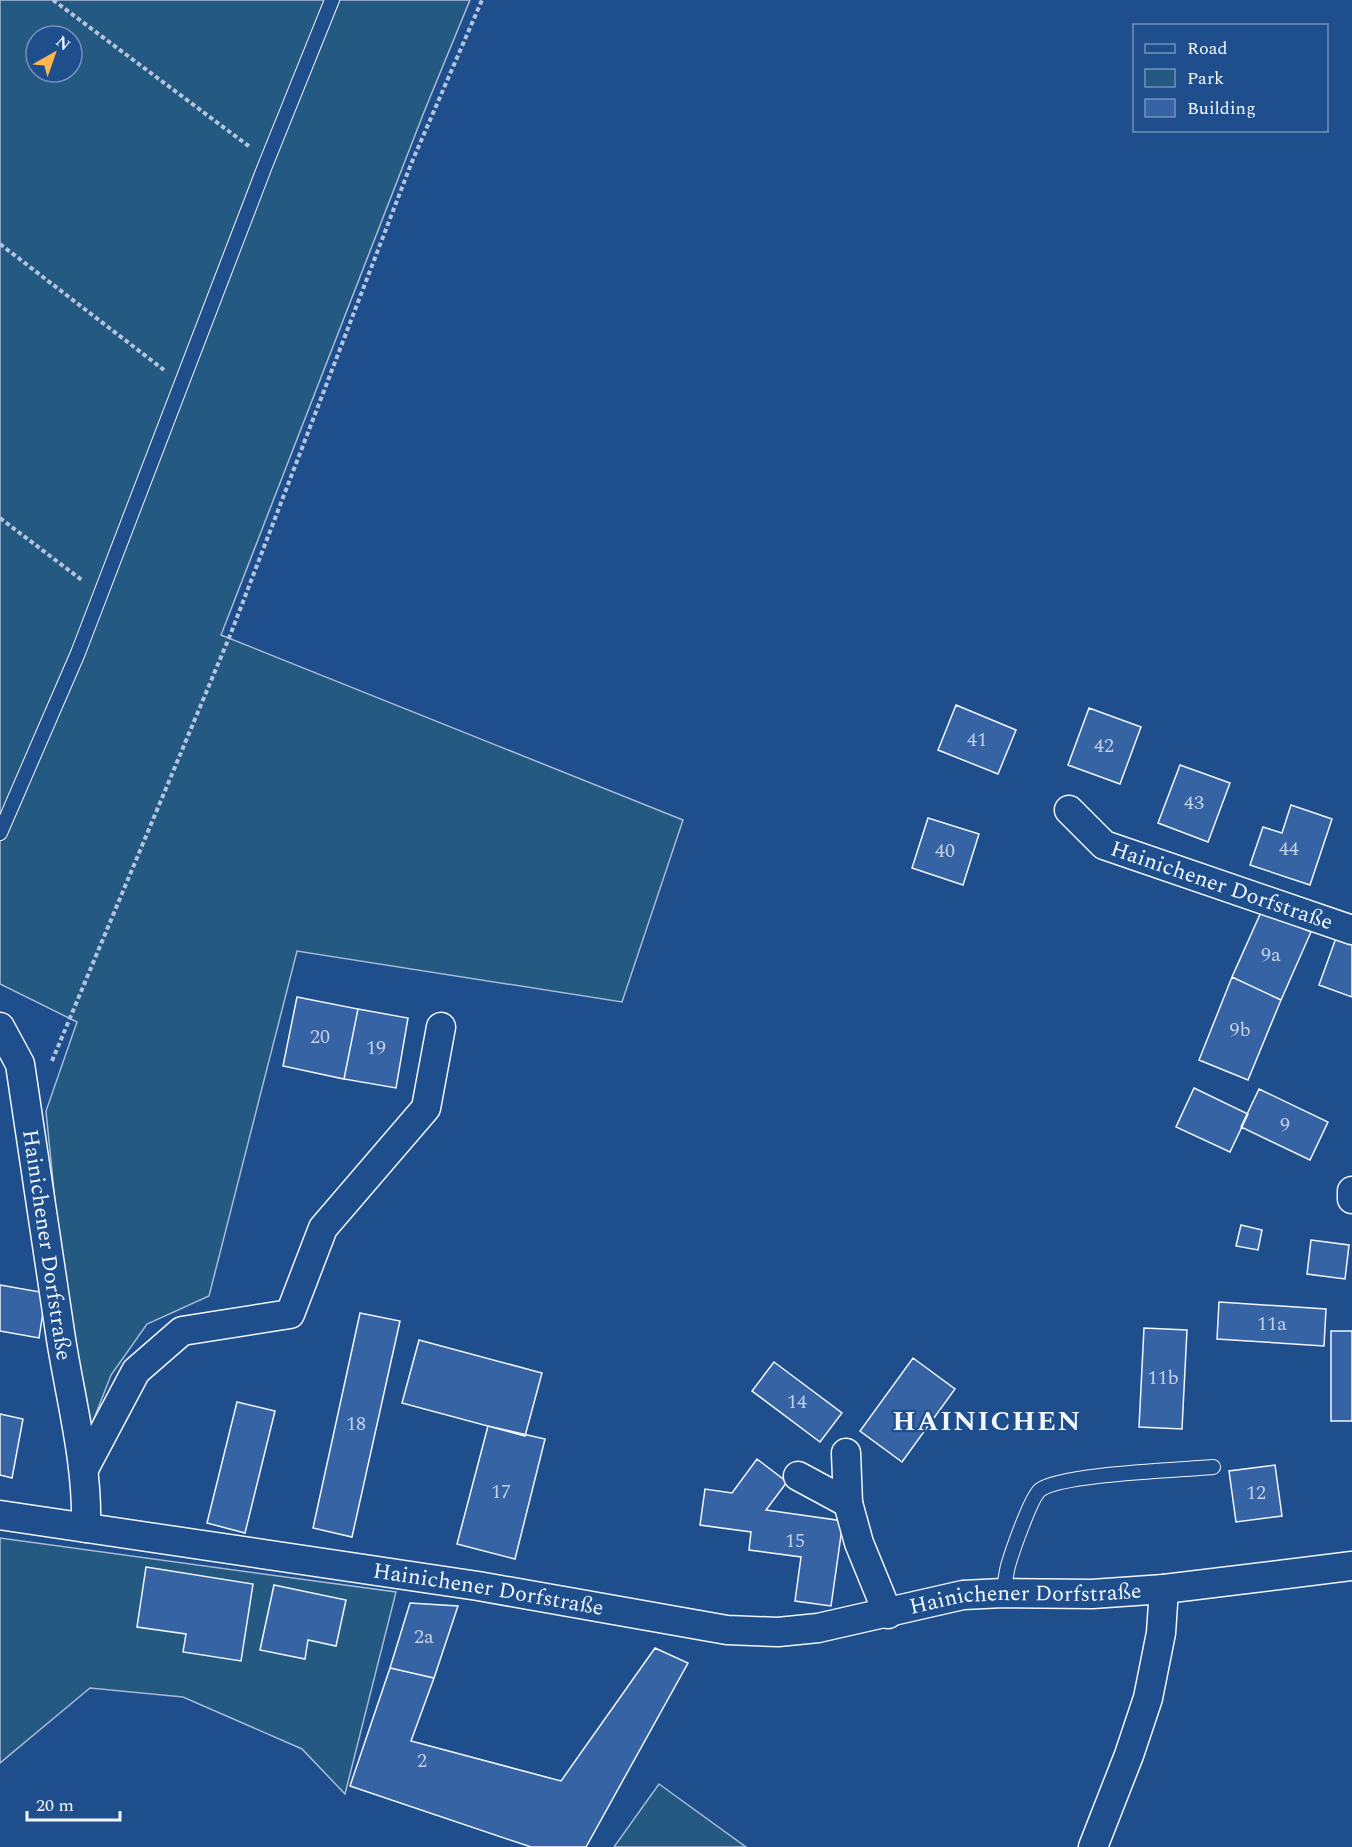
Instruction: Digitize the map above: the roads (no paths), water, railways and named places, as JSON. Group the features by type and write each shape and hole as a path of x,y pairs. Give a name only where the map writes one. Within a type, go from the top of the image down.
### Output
{"street":[{"name":"Hainichener Dorfstraße","path":"1069,810 1104,845 1352,930"},
{"name":"Hainichener Dorfstraße","path":"0,1026 20,1064 84,1469 87,1501 86,1528"},
{"path":"84,1469 136,1371 182,1331 290,1314 323,1228 426,1108 441,1027"},
{"path":"1352,1191 1352,1199"},
{"name":"Hainichener Dorfstraße","path":"846,1453 848,1503 859,1543 888,1614"},
{"path":"798,1476 848,1503"},
{"name":"Hainichener Dorfstraße","path":"0,1515 478,1586 727,1630 778,1632 818,1629 963,1595 1092,1594 1352,1566"},
{"name":"Hainichener Dorfstraße","path":"1093,1847 1129,1755 1148,1698 1161,1633 1164,1588"}],"lane":[{"path":"0,833 78,653 332,0"},
{"path":"1003,1593 1008,1567 1026,1516 1038,1491 1050,1483 1213,1467"}],"district":[{"name":"HAINICHEN","path":"987,1421"}]}
